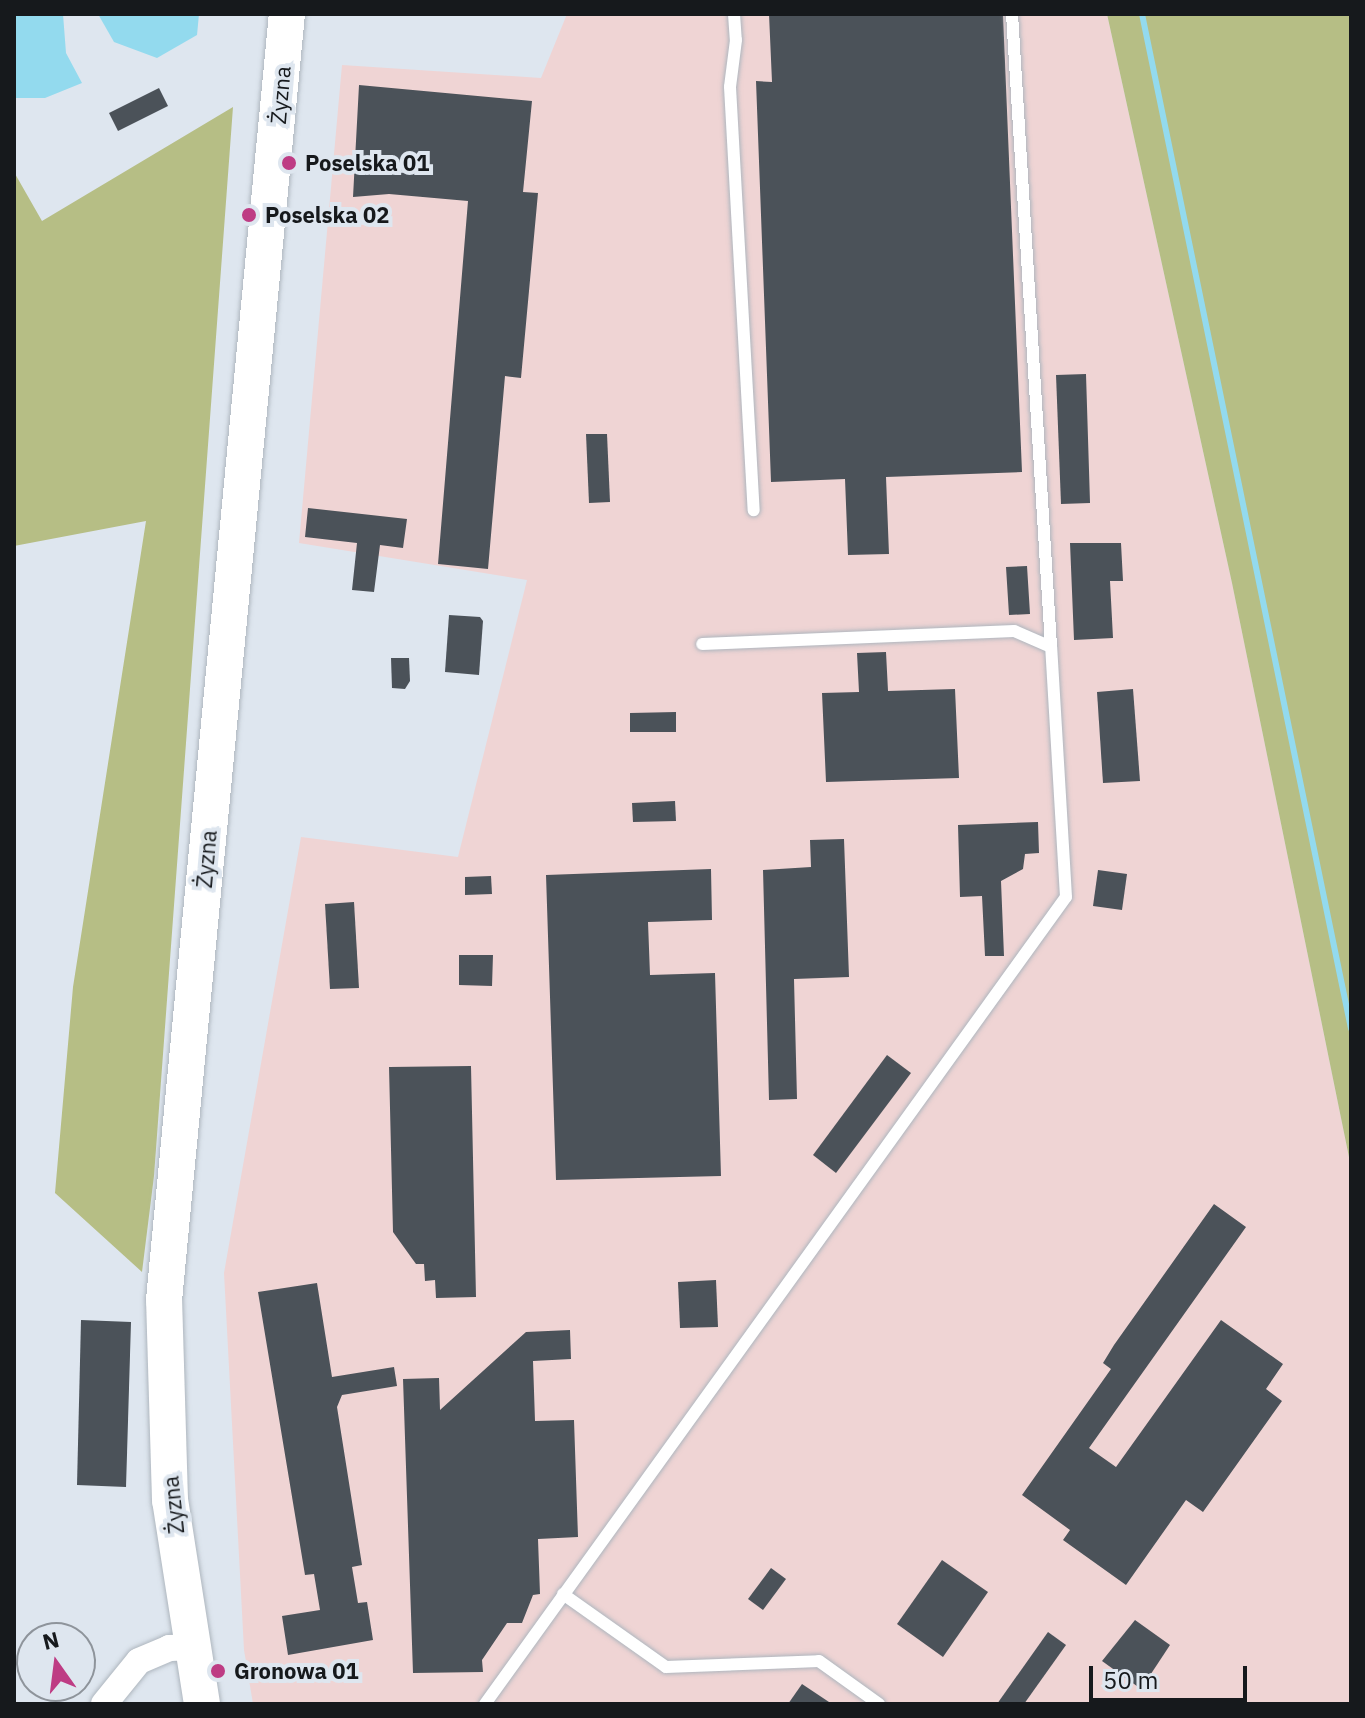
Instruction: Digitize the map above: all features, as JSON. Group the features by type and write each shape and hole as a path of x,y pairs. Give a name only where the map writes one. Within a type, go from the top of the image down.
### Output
{"street":[{"name":"Żyzna","path":"202,1704 170,1500 164,1300 287,14"},
{"path":"104,1704 139,1661 169,1648 193,1647"}],"lane":[{"path":"734,14 736,40 730,87 754,510"},
{"path":"485,1704 1066,897 1012,14"},
{"path":"702,644 1014,631 1051,647"},
{"path":"563,1594 666,1667 819,1661 879,1704"}],"shaded area":[{"path":"567,14 1107,14 1232,583 1351,1167 1351,1704 253,1704 244,1650 224,1273 301,837 458,857 527,580 299,543 342,65 541,78"}],"green space":[{"path":"1107,14 1351,14 1351,1167 1232,583"},
{"path":"233,107 154,1176 142,1272 55,1193 73,987 146,521 14,546 14,172 42,221"}],"water":[{"path":"14,14 63,14 66,53 82,83 45,98 14,98"},
{"path":"98,14 199,14 197,35 157,58 114,42"}],"building":[{"path":"769,14 1003,14 1022,472 886,477 889,554 848,555 845,479 771,482 756,81 772,82"},
{"path":"359,85 532,101 523,192 538,193 521,378 505,376 488,569 438,564 468,201 389,194 353,197"},
{"path":"159,88 168,106 118,131 109,113"},
{"path":"1086,374 1090,503 1061,504 1056,375"},
{"path":"586,434 607,434 610,502 589,503"},
{"path":"308,508 407,519 403,548 380,545 374,592 352,590 357,543 305,537"},
{"path":"1070,543 1121,543 1123,581 1110,581 1113,638 1074,640"},
{"path":"1027,566 1030,614 1009,615 1006,567"},
{"path":"449,615 480,617 483,621 479,675 445,672"},
{"path":"886,652 888,691 955,689 959,778 826,782 822,693 859,692 857,653"},
{"path":"391,658 409,658 410,681 405,689 392,688"},
{"path":"1133,689 1140,781 1103,783 1097,692"},
{"path":"676,712 676,732 630,732 630,713"},
{"path":"675,801 676,821 633,822 632,803"},
{"path":"1038,822 1039,853 1025,854 1023,869 1001,881 1004,956 985,956 982,896 960,897 958,825"},
{"path":"844,839 849,977 794,979 797,1099 769,1100 763,870 811,867 810,840"},
{"path":"711,869 712,920 648,922 650,975 715,973 721,1176 556,1180 546,875"},
{"path":"1098,870 1127,874 1122,910 1093,906"},
{"path":"491,876 492,894 465,895 465,877"},
{"path":"354,902 359,988 330,989 325,904"},
{"path":"459,955 493,955 492,986 459,985"},
{"path":"887,1055 911,1073 836,1173 813,1155"},
{"path":"471,1066 476,1297 436,1298 435,1280 425,1281 424,1264 416,1264 393,1232 389,1067"},
{"path":"1214,1204 1246,1227 1089,1448 1116,1467 1221,1320 1283,1364 1266,1389 1282,1401 1203,1512 1186,1500 1126,1585 1063,1540 1070,1530 1022,1495 1111,1369 1103,1363 1114,1345"},
{"path":"716,1280 718,1327 680,1328 678,1282"},
{"path":"317,1283 332,1377 394,1367 397,1386 342,1395 337,1407 362,1565 352,1567 358,1603 367,1602 373,1640 288,1655 282,1616 320,1610 314,1574 305,1575 258,1292"},
{"path":"81,1320 131,1322 126,1487 77,1485"},
{"path":"570,1330 571,1359 533,1361 535,1421 574,1420 578,1537 538,1539 540,1594 533,1595 522,1623 507,1623 482,1660 483,1672 413,1673 403,1379 439,1378 440,1410 526,1332"},
{"path":"942,1560 988,1592 943,1657 897,1624"},
{"path":"771,1568 786,1579 763,1610 748,1599"},
{"path":"1135,1620 1170,1645 1141,1689 1102,1661"},
{"path":"1048,1632 1066,1645 1024,1704 997,1704"},
{"path":"802,1684 832,1704 788,1704"}],"waterway":[{"path":"1142,14 1351,1029"}],"place":[{"name":"Poselska 01","path":"289,163"},
{"name":"Poselska 02","path":"249,215"},
{"name":"Gronowa 01","path":"218,1671"}]}
